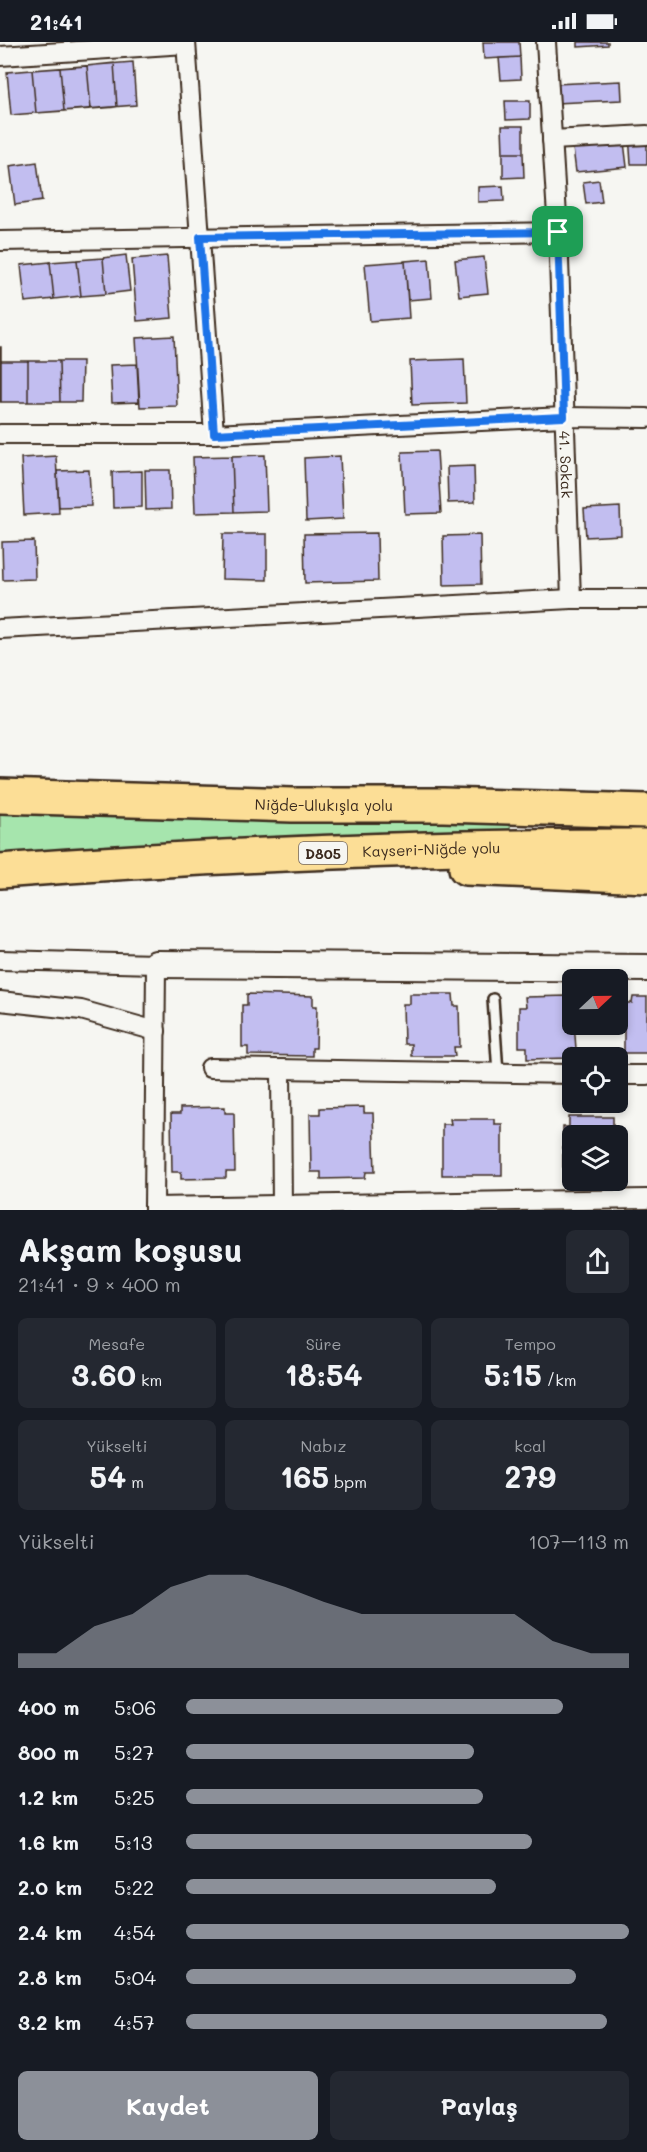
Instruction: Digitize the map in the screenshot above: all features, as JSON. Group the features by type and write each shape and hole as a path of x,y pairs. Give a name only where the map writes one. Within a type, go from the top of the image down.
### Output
{"highway":[{"name":"Niğde-Ulukışla yolu","path":"0,796 292,805 443,805 647,811"},
{"path":"443,805 647,801"},
{"name":"Kayseri-Niğde yolu","path":"0,871 204,856 538,846 647,846"},
{"path":"204,856 647,876"}],"street":[{"name":"41. Sokak","path":"546,42 558,232 571,599"},
{"path":"0,56 186,43 214,434"},
{"path":"552,140 647,135"},
{"path":"0,241 558,232"},
{"path":"0,434 214,434 564,417 647,418"},
{"path":"0,629 571,599 647,599"},
{"path":"0,960 156,964 647,968"},
{"path":"156,964 154,1208 540,1206 647,1200"},
{"path":"0,1001 81,1010 156,1031"},
{"path":"210,1068 562,1074"},
{"path":"281,1069 282,1207"},
{"path":"628,1074 647,1075"}],"lane":[{"path":"493,999 498,1073"}],"green space":[{"path":"0,811 510,824 511,836 0,859"}],"building":[{"path":"483,42 519,42 520,57 484,59"},
{"path":"578,42 608,42 608,45 578,47"},
{"path":"520,57 521,79 501,80 499,58"},
{"path":"133,62 136,105 11,115 7,72"},
{"path":"114,63 117,107 91,109 87,66"},
{"path":"87,66 91,109 64,111 60,68"},
{"path":"60,68 64,111 36,113 32,70"},
{"path":"32,70 36,113 11,115 7,72"},
{"path":"621,81 622,100 555,103 554,84"},
{"path":"505,101 530,101 530,119 506,120"},
{"path":"502,126 523,126 523,153 503,153"},
{"path":"647,133 647,164 631,164 629,134"},
{"path":"624,142 627,167 576,172 573,148"},
{"path":"503,153 523,153 524,177 503,178"},
{"path":"37,162 42,201 15,205 10,166"},
{"path":"599,180 602,202 586,204 583,182"},
{"path":"503,186 504,201 478,202 478,187"},
{"path":"126,255 130,291 106,294 103,258"},
{"path":"167,256 172,318 137,321 132,259"},
{"path":"484,257 488,293 459,296 455,260"},
{"path":"103,258 106,294 81,296 77,260"},
{"path":"429,259 432,298 408,300 405,261"},
{"path":"77,260 81,296 54,299 50,262"},
{"path":"405,261 409,318 370,321 365,264"},
{"path":"50,262 54,299 25,302 21,265"},
{"path":"174,336 177,406 140,407 136,338"},
{"path":"1,347 1,402 0,402"},
{"path":"464,359 466,403 412,405 410,361"},
{"path":"1,361 28,361 28,402 1,402"},
{"path":"28,361 59,361 60,402 28,402"},
{"path":"59,361 82,361 81,402 60,402"},
{"path":"137,364 139,402 112,403 110,365"},
{"path":"437,451 441,513 405,514 402,452"},
{"path":"265,455 267,511 234,512 232,456"},
{"path":"56,456 59,513 24,515 21,458"},
{"path":"232,456 234,512 195,513 193,457"},
{"path":"340,456 343,519 306,521 304,458"},
{"path":"474,466 475,502 448,503 447,467"},
{"path":"89,470 91,506 59,507 57,471"},
{"path":"145,470 170,470 171,509 146,510"},
{"path":"142,471 142,507 113,508 112,472"},
{"path":"620,507 621,535 586,537 584,509"},
{"path":"377,533 378,581 305,583 304,534"},
{"path":"223,534 267,534 267,580 222,579"},
{"path":"480,535 481,584 444,585 443,536"},
{"path":"34,541 35,579 3,580 2,542"},
{"path":"247,994 313,996 313,1006 317,1006 316,1048 312,1048 312,1056 248,1055 248,1047 242,1047 242,1005 247,1005"},
{"path":"410,994 453,994 454,1006 459,1006 460,1047 454,1047 455,1056 411,1056 411,1044 404,1044 403,1004 410,1004"},
{"path":"562,996 562,1035 575,1035 576,1047 562,1047 562,1058 527,1059 527,1047 519,1047 519,1007 526,1007 525,997"},
{"path":"633,997 647,997 647,1053 628,1053 628,1047 624,1047 624,1035 628,1035 628,1003 632,1003"},
{"path":"225,1107 225,1113 234,1113 235,1172 226,1172 226,1178 181,1179 181,1172 172,1172 171,1114 180,1114 180,1108"},
{"path":"364,1107 364,1113 373,1113 375,1172 366,1172 365,1178 321,1179 321,1172 311,1172 310,1114 320,1114 320,1108"},
{"path":"569,1117 613,1117 613,1125 569,1125"},
{"path":"450,1119 494,1119 494,1124 502,1124 502,1175 442,1175 442,1124 451,1124"}],"route":[{"path":"558,232 564,417 214,434 200,237 558,232"}]}
